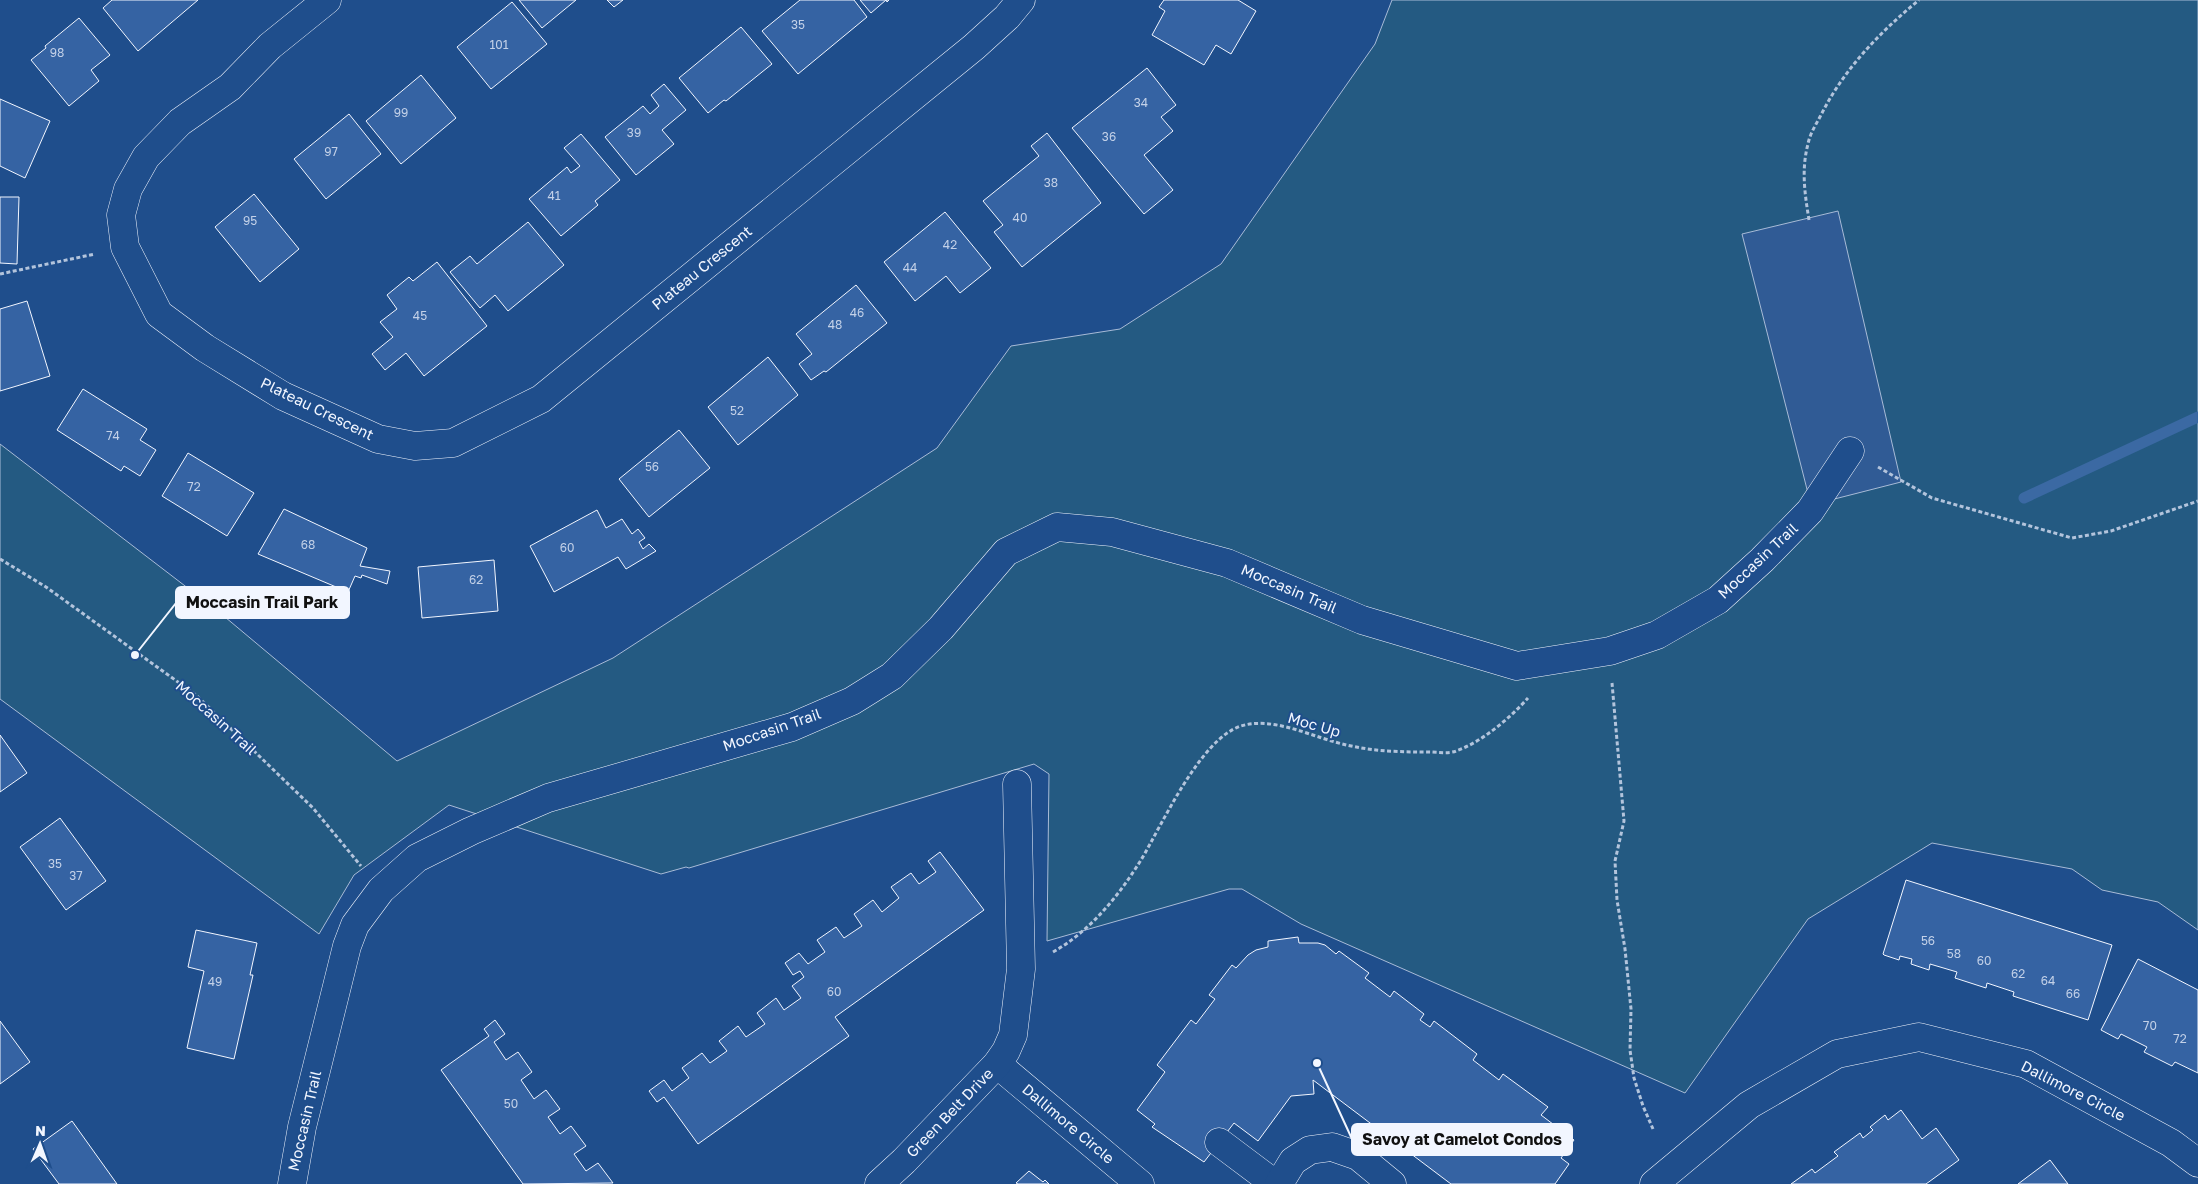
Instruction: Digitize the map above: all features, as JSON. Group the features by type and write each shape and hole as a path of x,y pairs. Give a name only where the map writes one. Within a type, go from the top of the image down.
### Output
{"street":[{"name":"Plateau Crescent","path":"327,0 270,46 230,87 180,122 146,157 128,189 121,215 125,247 159,314 205,348 283,396 378,438 414,446 453,443 541,400 974,48 1008,17 1021,0"},
{"name":"Moccasin Trail","path":"292,1184 302,1127 347,946 356,925 381,890 417,858 471,831 548,798 792,727 852,701 892,676 941,628 1006,552 1057,527 1112,532 1226,563 1362,620 1517,666 1610,651 1657,635 1718,600 1762,560 1810,511 1850,451"},
{"name":"Green Belt Drive","path":"879,1184 997,1064 1006,1051 1012,1035 1021,969 1017,784"},
{"name":"Dallimore Circle","path":"1654,1184 1749,1105 1837,1054 1919,1037 2026,1064 2171,1142 2198,1162"},
{"name":"Dallimore Circle","path":"997,1064 1140,1184"},
{"path":"1219,1142 1275,1184"},
{"path":"1279,1184 1293,1161 1310,1150 1332,1147 1358,1156 1392,1184"}],"path":[{"path":"1809,220 1803,181 1807,145 1814,127 1834,91 1854,62 1885,30 1919,0"},
{"path":"0,274 125,247"},
{"path":"1850,451 1932,498 2072,538 2111,531 2198,501"},
{"name":"Moccasin Trail","path":"0,559 46,587 196,695 313,808 381,890"},
{"path":"1610,651 1613,713 1624,821 1615,861 1616,890 1625,949 1631,1009 1630,1050 1634,1078 1653,1129"},
{"name":"Moc Up","path":"1021,969 1069,943 1107,908 1140,862 1195,768 1218,740 1238,727 1252,724 1287,727 1342,745 1382,752 1455,752 1501,726 1528,699 1556,660"}],"shaded area":[{"path":"1392,0 2198,0 2198,930 2158,902 2102,890 2072,869 1932,843 1808,919 1685,1093 1301,924 1242,889 1229,889 1047,941 1049,774 1034,764 689,868 686,867 661,874 449,805 354,875 319,934 0,699 0,444 219,612 397,761 613,658 937,448 1011,346 1120,329 1221,264 1375,44"},
{"path":"1838,211 1901,482 1811,505 1742,234"}],"building":[{"path":"112,0 198,0 138,51 103,8"},
{"path":"519,0 576,0 542,28"},
{"path":"607,0 623,0 614,7"},
{"path":"800,0 854,0 867,17 798,74 762,31"},
{"path":"860,0 886,0 871,13"},
{"path":"1164,0 1238,0 1256,11 1231,54 1216,45 1204,65 1152,35 1165,11 1159,7"},
{"path":"512,2 547,44 491,89 457,47"},
{"path":"79,18 110,55 91,70 99,81 69,106 31,60"},
{"path":"741,27 772,64 708,113 679,78"},
{"path":"1147,68 1176,105 1161,117 1173,131 1144,155 1173,190 1144,214 1072,128"},
{"path":"421,75 456,118 401,164 366,121"},
{"path":"664,84 686,110 662,130 674,144 636,175 605,137 643,106 650,114 659,106 651,95"},
{"path":"0,99 50,121 25,178 0,166"},
{"path":"349,114 381,154 326,199 294,159"},
{"path":"1047,133 1101,203 1022,267 994,232 1003,225 983,201 1039,156 1031,146"},
{"path":"581,134 620,180 595,201 598,205 561,236 529,199 567,167 571,173 580,166 564,148"},
{"path":"254,194 299,249 260,282 215,227"},
{"path":"0,197 19,197 17,264 0,263"},
{"path":"945,212 991,268 960,293 946,276 915,301 884,262"},
{"path":"528,222 564,265 508,311 495,295 480,308 450,272 470,256 477,264"},
{"path":"437,262 487,326 424,376 406,353 385,370 372,354 393,337 380,322 397,309 387,295 409,277 413,281"},
{"path":"856,285 887,323 826,372 824,371 811,380 799,364 812,354 796,334"},
{"path":"27,301 50,376 0,391 0,309"},
{"path":"768,357 798,395 738,445 708,407"},
{"path":"83,389 147,429 140,440 156,450 140,476 124,466 121,471 57,430"},
{"path":"679,430 710,468 649,517 619,479"},
{"path":"188,453 254,493 227,536 162,496"},
{"path":"284,509 367,548 360,566 390,571 387,584 362,575 361,578 355,576 348,592 258,554"},
{"path":"597,510 606,528 622,519 632,534 638,529 645,538 639,542 643,549 649,544 656,551 626,569 618,557 554,592 530,546"},
{"path":"494,560 498,611 422,618 418,567"},
{"path":"0,735 27,773 0,792"},
{"path":"60,818 106,881 66,910 20,847"},
{"path":"940,852 984,910 835,1017 849,1036 698,1144 664,1097 657,1102 649,1091 664,1080 672,1091 689,1078 682,1068 702,1053 710,1063 727,1051 719,1041 738,1026 746,1037 765,1024 757,1013 776,998 784,1010 801,998 792,986 804,977 800,971 793,975 785,963 799,953 808,964 825,952 817,940 836,927 844,938 862,926 854,914 873,900 882,912 899,898 891,887 911,873 919,884 936,872 928,861"},
{"path":"1906,880 2112,945 2088,1020 2013,996 2014,992 1987,983 1986,988 1955,978 1957,972 1930,964 1929,970 1911,964 1912,959 1900,956 1899,960 1884,955"},
{"path":"196,930 257,943 250,975 253,975 234,1059 187,1048 204,971 188,967"},
{"path":"1298,937 1299,943 1318,943 1325,945 1336,954 1339,951 1369,973 1365,978 1390,997 1394,991 1424,1014 1420,1020 1430,1027 1434,1021 1477,1054 1473,1060 1499,1080 1503,1074 1548,1107 1541,1115 1574,1140 1561,1158 1569,1164 1555,1184 1451,1184 1313,1080 1314,1094 1291,1096 1258,1141 1234,1123 1204,1162 1152,1127 1155,1124 1137,1110 1165,1072 1157,1065 1191,1020 1196,1024 1215,999 1209,995 1232,965 1236,968 1248,955 1256,950 1268,947 1268,941"},
{"path":"2138,959 2198,990 2198,1073 2175,1062 2172,1066 2144,1052 2147,1047 2121,1034 2118,1039 2101,1030"},
{"path":"495,1020 505,1034 494,1042 506,1060 518,1052 532,1072 521,1080 534,1099 546,1090 560,1109 548,1117 560,1134 571,1126 586,1146 574,1154 586,1171 598,1163 613,1183 523,1184 441,1070 489,1036 484,1029"},
{"path":"0,1021 30,1062 0,1084"},
{"path":"1901,1110 1922,1139 1936,1128 1959,1160 1926,1184 1791,1184 1812,1169 1815,1173 1838,1156 1834,1152 1860,1133 1863,1138 1873,1130 1870,1127 1885,1115 1888,1120"},
{"path":"72,1121 117,1184 59,1184 33,1149"},
{"path":"2050,1160 2068,1184 2018,1184"},
{"path":"1029,1171 1043,1182 1045,1180 1049,1184 1016,1183"}],"waterway":[{"path":"2024,498 2198,417"}],"place":[{"name":"Moccasin Trail Park","path":"135,655"},
{"name":"Savoy at Camelot Condos","path":"1317,1063"}]}
